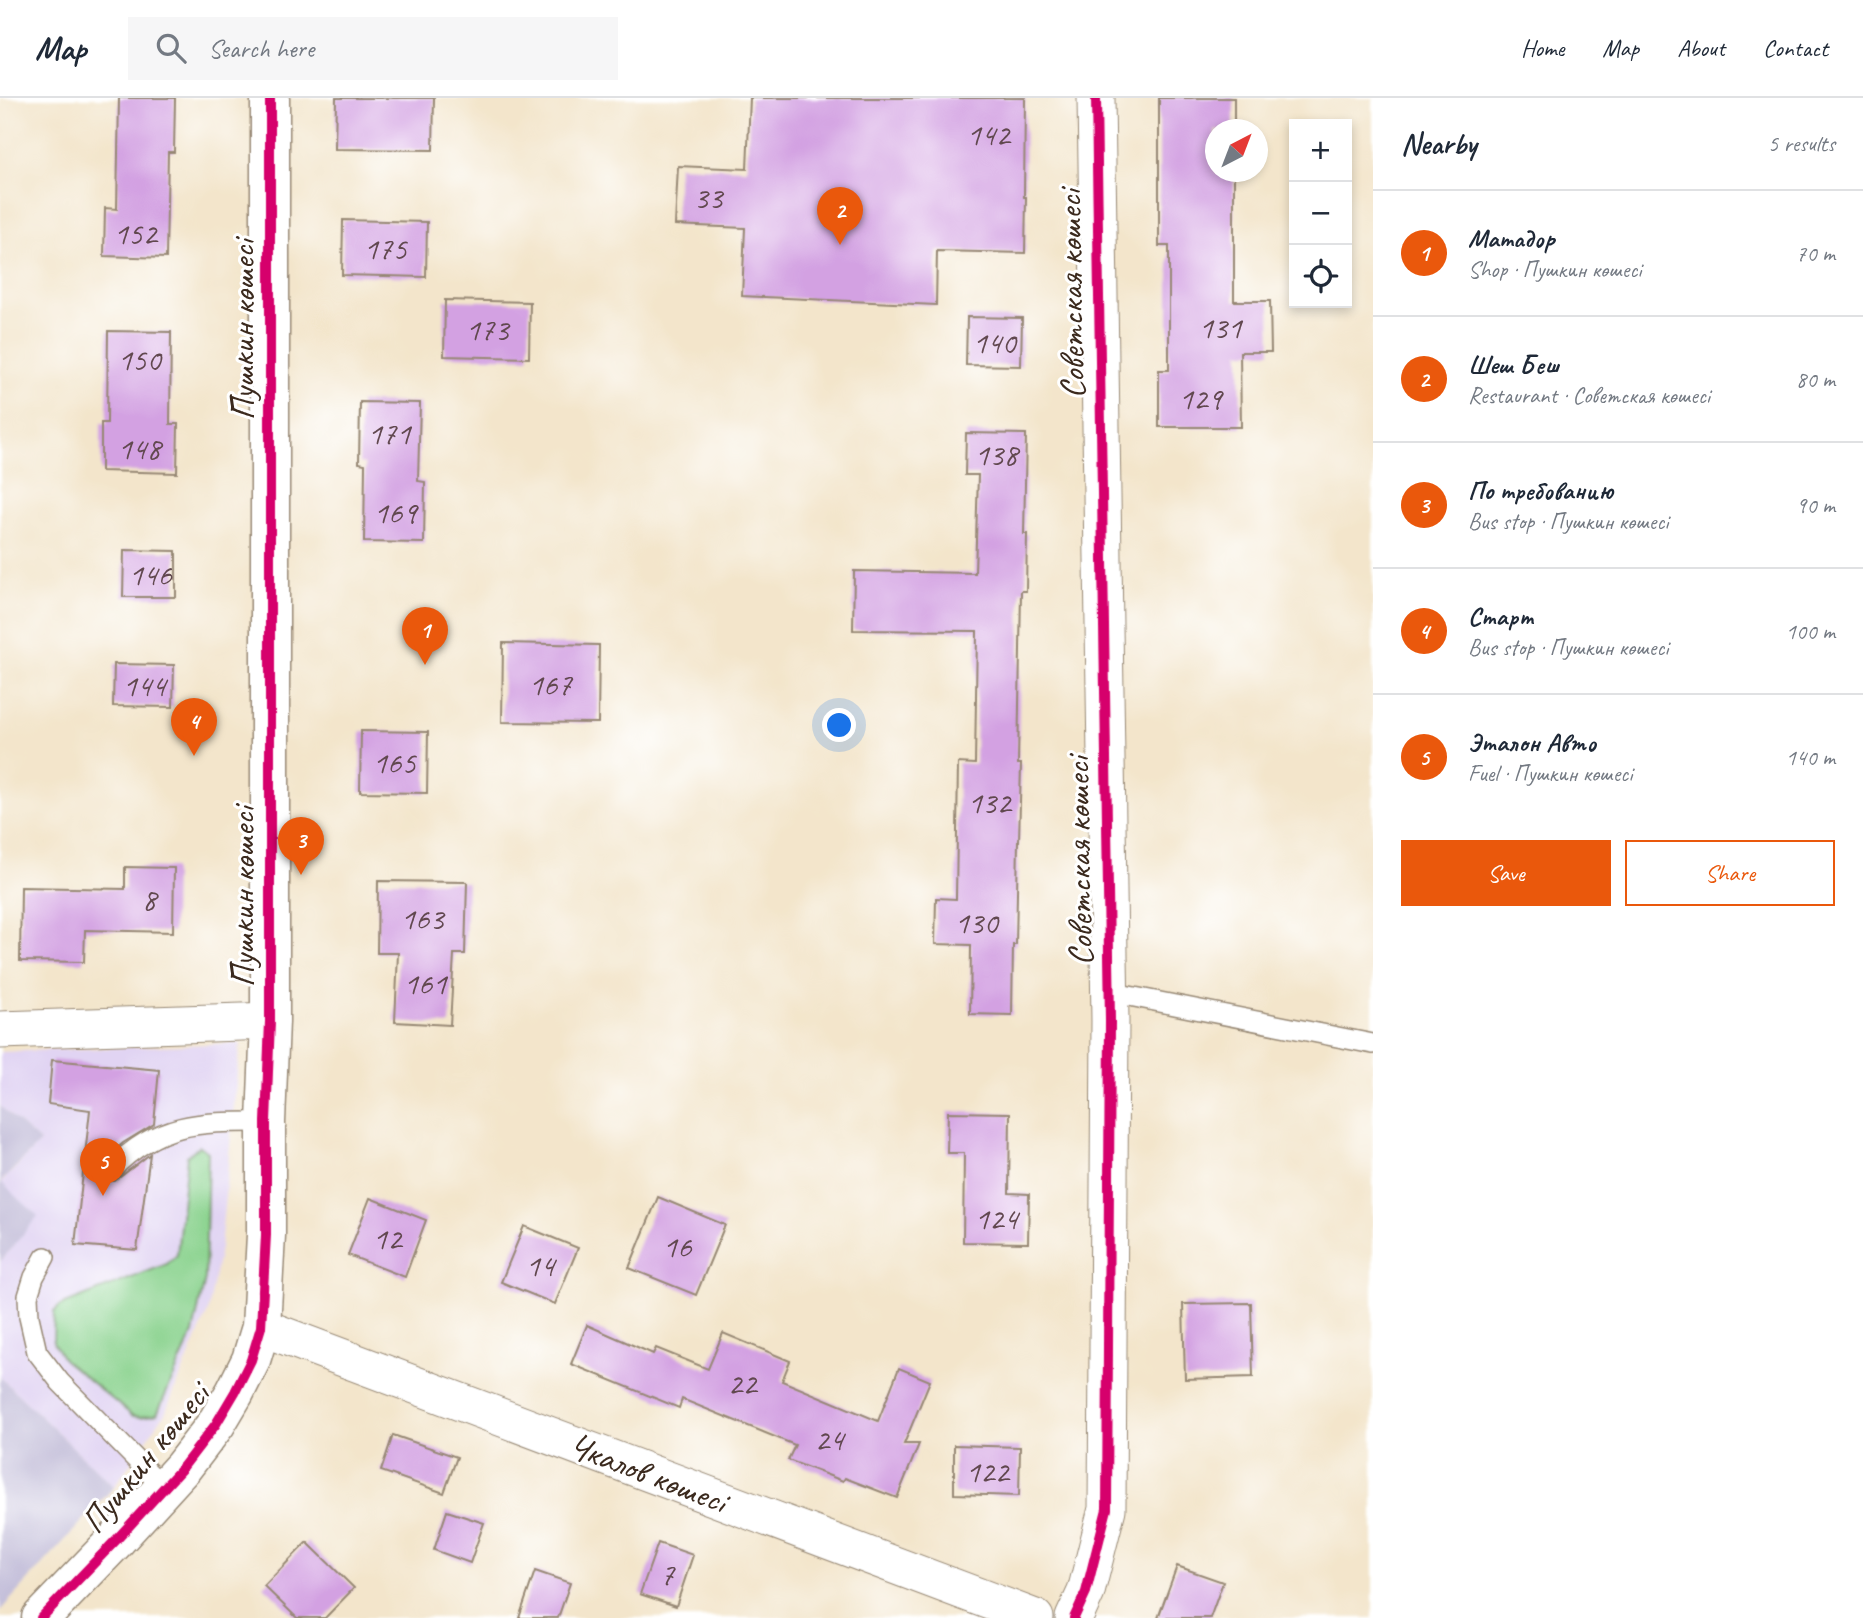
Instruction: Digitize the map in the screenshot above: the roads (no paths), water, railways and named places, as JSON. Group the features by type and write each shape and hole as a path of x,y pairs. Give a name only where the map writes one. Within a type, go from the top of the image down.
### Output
{"street":[{"name":"Пушкин көшесі","path":"41,1618 164,1488 199,1446 235,1392 251,1360 261,1327 266,1235 266,1122 270,1021 270,98"},
{"name":"Советская көшесі","path":"1074,1618 1086,1592 1107,1509 1109,992 1096,98"},
{"path":"0,1030 270,1021"},
{"name":"Чкалов көшесі","path":"261,1327 1035,1618"}],"lane":[{"path":"1109,992 1373,1044"},
{"path":"112,1169 140,1144 177,1129 204,1122 266,1122"},
{"path":"45,1257 28,1296 29,1317 37,1352 60,1382 164,1488"}],"place":[{"name":"Шеш Беш","path":"840,245"},
{"name":"Матадор","path":"425,665"},
{"name":"Старт","path":"194,756"},
{"name":"По требованию","path":"301,875"},
{"name":"Эталон Авто","path":"103,1196"}]}
